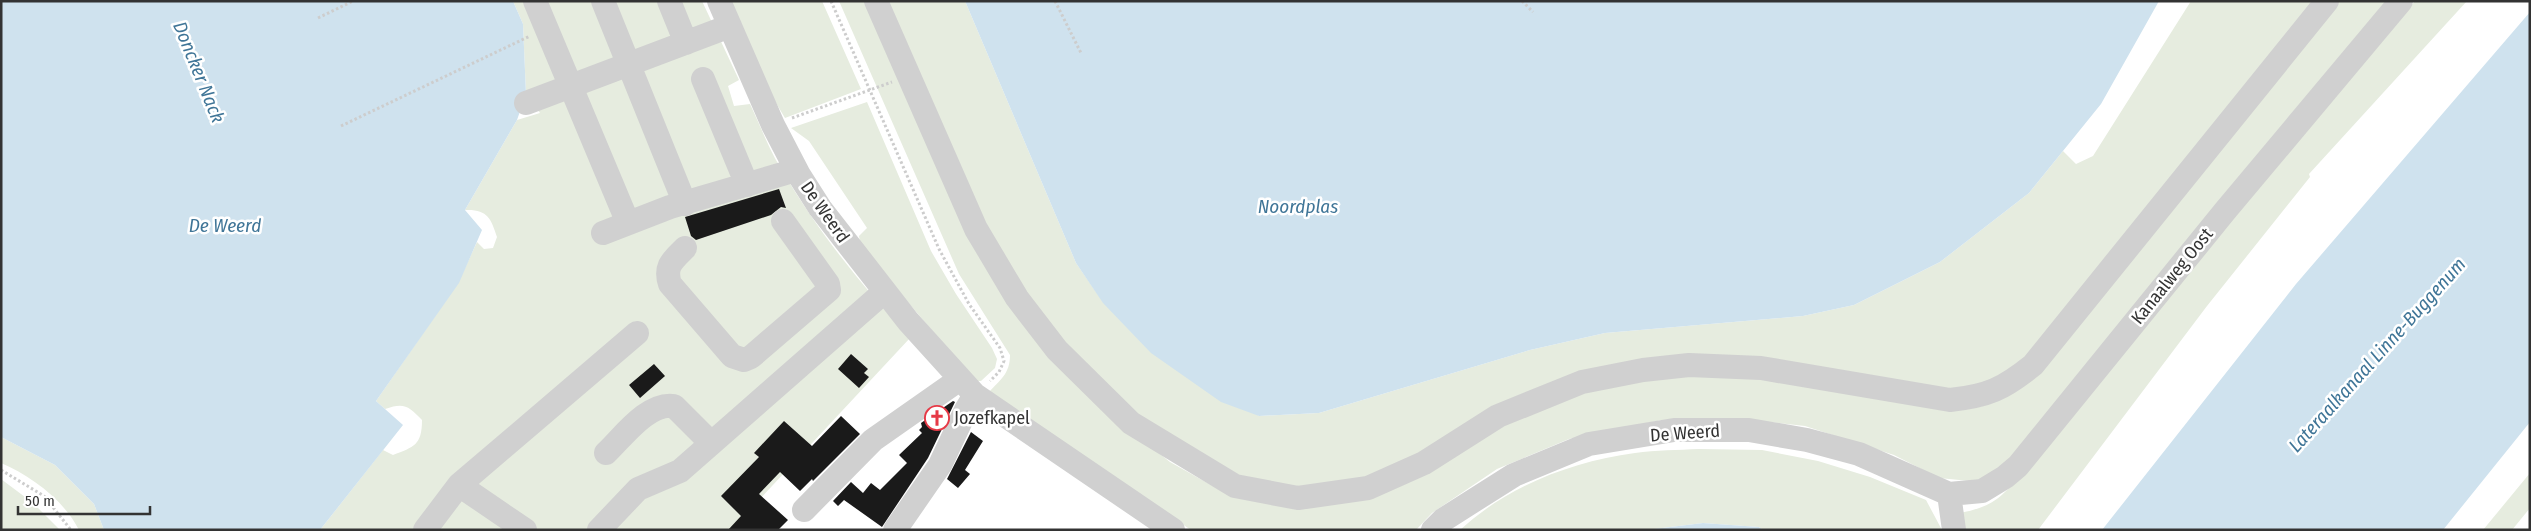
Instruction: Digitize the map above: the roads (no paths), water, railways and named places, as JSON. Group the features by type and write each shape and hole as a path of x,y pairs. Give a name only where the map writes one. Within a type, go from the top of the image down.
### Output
{"street":[{"path":"535,1 628,223"},
{"path":"603,1 685,204"},
{"path":"669,1 686,43"},
{"name":"De Weerd","path":"720,1 773,125 796,170 820,208 884,292 967,387 1173,530"},
{"path":"876,1 976,229 1017,298 1057,350 1131,423 1235,486 1298,498 1368,488 1424,463 1498,416 1582,382 1643,370 1689,365 1761,368 1950,400 1980,397 2010,384 2033,365 2327,1"},
{"name":"Kanaalweg Oost","path":"1949,494 1982,491 2006,477 2018,466 2225,211 2401,1"},
{"path":"526,103 730,26"},
{"path":"703,79 747,185"},
{"path":"603,233 670,207 796,170"},
{"path":"685,248 669,264 666,273 670,284 732,356 744,360 751,357 829,290 828,284 784,221"},
{"path":"599,530 638,489 680,471 884,292"},
{"path":"425,530 459,485 637,333"},
{"path":"804,510 874,440 967,387"},
{"path":"895,530 940,465 966,410 967,387"},
{"path":"606,453 654,409 666,405 674,406 711,444"},
{"name":"De Weerd","path":"1433,530 1443,520 1522,471 1590,444 1674,430 1749,430 1807,440 1859,454 1949,494"},
{"path":"459,485 519,528"},
{"path":"1949,494 1954,530"}],"water":[{"name":"De Weerd","path":"1,1 513,1 523,24 526,94 517,120 465,210 482,230 459,283 376,401 403,425 320,530 104,530 94,504 55,465 1,437"},
{"name":"Noordplas","path":"965,1 2159,1 2101,104 2029,193 1940,262 1854,305 1803,316 1605,333 1530,350 1319,413 1259,416 1221,402 1151,353 1103,303 1076,263"},
{"name":"Lateraalkanaal Linne-Buggenum","path":"2530,12 2530,422 2443,530 2102,530 2296,284"},
{"path":"1703,523 1759,527 1763,530 1646,530"}],"place":[{"name":"Jozefkapel","path":"937,418"}],"water label":[{"name":"Doncker Nack","path":"199,72"}]}
